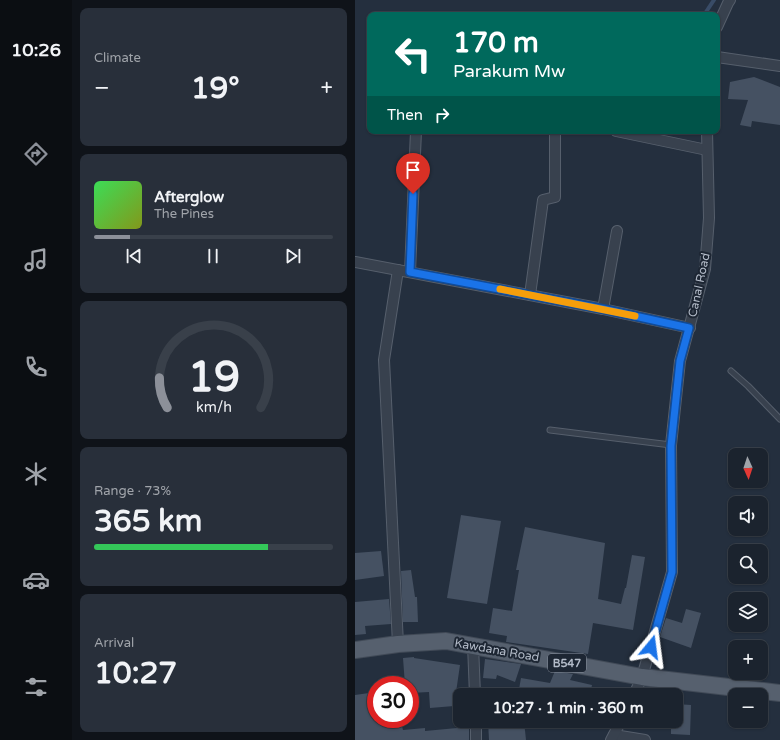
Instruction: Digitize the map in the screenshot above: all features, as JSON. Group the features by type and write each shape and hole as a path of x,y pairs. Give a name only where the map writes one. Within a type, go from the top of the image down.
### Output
{"main road":[{"name":"Kawdana Road","path":"355,650 398,644 446,641 643,677 780,693"}],"street":[{"path":"720,18 726,1"},
{"path":"720,57 780,66"},
{"path":"410,272 416,134"},
{"path":"530,295 543,200 555,198 555,134"},
{"path":"630,134 707,150"},
{"name":"Canal Road","path":"638,688 643,677 672,572 671,446 680,361 705,269 709,218 707,134"},
{"path":"603,309 617,231"},
{"path":"355,262 603,309 689,328"},
{"path":"398,270 384,360 398,644"},
{"path":"473,646 475,688"},
{"path":"476,728 477,740"},
{"path":"618,728 613,738 645,740"}],"lane":[{"path":"731,371 780,419"},
{"path":"550,430 671,446"}],"building":[{"path":"754,77 780,87 780,125 752,121 751,127 740,125 748,100 728,99 730,82"},
{"path":"461,515 501,521 487,604 447,598"},
{"path":"525,527 605,543 598,599 621,604 626,588 632,555 645,557 633,630 593,623 588,654 506,642 507,636 489,633 493,608 512,611 519,570 516,570"},
{"path":"381,551 384,576 355,580 355,553"},
{"path":"411,570 415,597 417,597 418,622 403,622 401,571"},
{"path":"389,599 391,624 365,626 366,634 355,635 355,602"},
{"path":"686,609 701,613 691,648 660,637 666,618 682,623"},
{"path":"414,657 460,665 457,688 453,688 453,706 430,708 429,692 419,693 419,676 404,676 403,658"},
{"path":"485,659 521,664 515,682 497,675 496,679 483,678"},
{"path":"555,671 573,674 570,680 592,685 591,688 519,688 521,678 550,683"},
{"path":"367,693 367,728 402,728 403,730 425,728 425,731 469,728 469,740 355,740 355,695"},
{"path":"683,704 691,705 690,735 671,734 671,728 683,728"},
{"path":"488,728 525,728 526,740 489,740"}],"waterway":[{"path":"706,12 714,0"}],"slow traffic":[{"path":"500,289 635,316"}],"route":[{"path":"413,194 410,272 603,309 689,328 680,361 671,446 672,572 651,647"}]}
